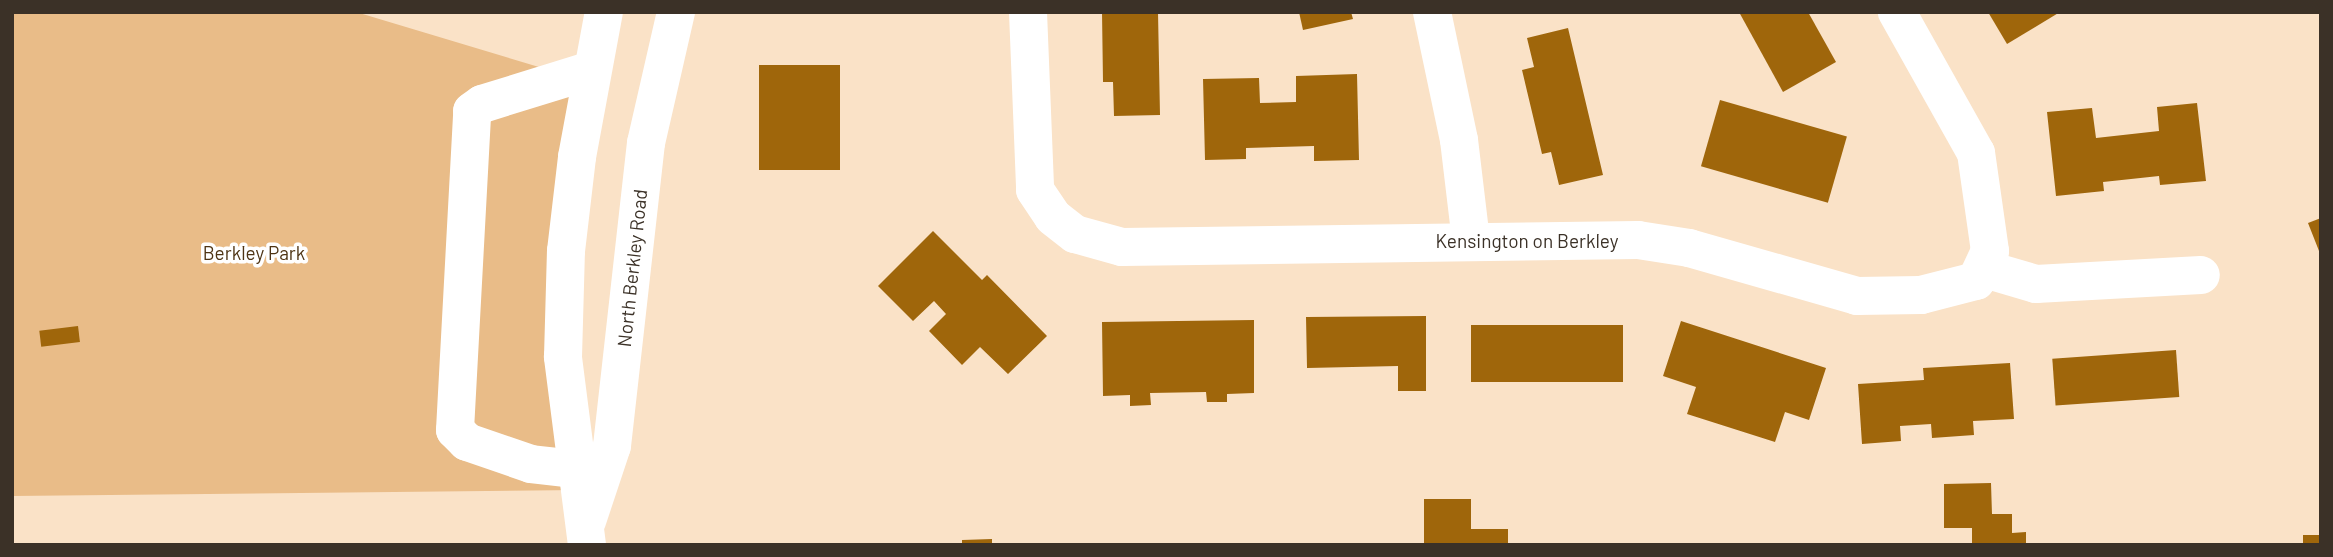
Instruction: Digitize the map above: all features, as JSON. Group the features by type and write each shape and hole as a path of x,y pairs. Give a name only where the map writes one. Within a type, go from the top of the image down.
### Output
{"street":[{"name":"North Berkley Road","path":"586,534 575,469 563,357 566,251 592,70 604,12"},
{"name":"North Berkley Road","path":"586,534 612,446 646,143 676,12"},
{"name":"Kensington on Berkley","path":"1028,12 1035,190 1053,217 1075,234 1122,247 1638,240 1689,248 1857,296 1921,295 1976,281 1985,269"},
{"path":"1432,12 1460,140 1471,241"},
{"path":"1897,12 1976,153 1990,251 1985,269 2036,284 2201,275"},
{"path":"575,469 531,464 467,442 454,430 472,111 482,104 592,70"}],"green space":[{"name":"Berkley Park","path":"12,12 356,12 589,82 577,157 579,490 12,496"}],"building":[{"path":"1102,12 1158,12 1160,115 1114,116 1113,82 1103,82"},
{"path":"1299,12 1351,12 1353,19 1303,30"},
{"path":"1739,12 1808,12 1836,62 1783,92"},
{"path":"1988,12 2060,12 2007,44"},
{"path":"1568,28 1603,175 1559,185 1551,152 1542,154 1522,70 1534,67 1527,38"},
{"path":"759,65 840,65 840,170 759,170"},
{"path":"1357,74 1359,160 1314,161 1314,146 1246,148 1246,159 1205,160 1203,79 1259,78 1260,103 1296,102 1296,76"},
{"path":"1720,100 1847,136 1828,203 1701,166"},
{"path":"2197,103 2206,181 2160,185 2159,176 2103,182 2104,191 2056,196 2047,112 2092,108 2096,138 2159,131 2157,107"},
{"path":"2321,218 2321,256 2308,223"},
{"path":"933,231 982,280 987,275 1047,336 1008,374 980,347 962,365 929,331 946,314 934,301 913,321 878,286"},
{"path":"1426,316 1426,391 1398,391 1398,366 1307,368 1306,317"},
{"path":"1254,320 1254,393 1227,394 1227,402 1207,402 1206,392 1150,393 1151,405 1130,406 1130,395 1103,396 1102,322"},
{"path":"1681,321 1826,368 1809,420 1785,412 1775,442 1687,414 1696,387 1663,376"},
{"path":"1471,325 1623,325 1623,382 1471,382"},
{"path":"78,326 80,342 41,347 39,331"},
{"path":"2176,350 2179,397 2056,406 2052,359"},
{"path":"2010,363 2014,419 1973,421 1974,435 1932,438 1931,424 1900,426 1901,441 1862,444 1858,384 1924,380 1923,368"},
{"path":"1991,483 1992,514 2012,514 2012,533 2026,532 2026,545 1972,545 1972,528 1944,528 1944,484"},
{"path":"1424,499 1471,499 1471,529 1508,529 1508,545 1424,544"},
{"path":"2303,535 2321,535 2321,545 2303,545"},
{"path":"992,539 992,545 962,545 962,540"}]}
